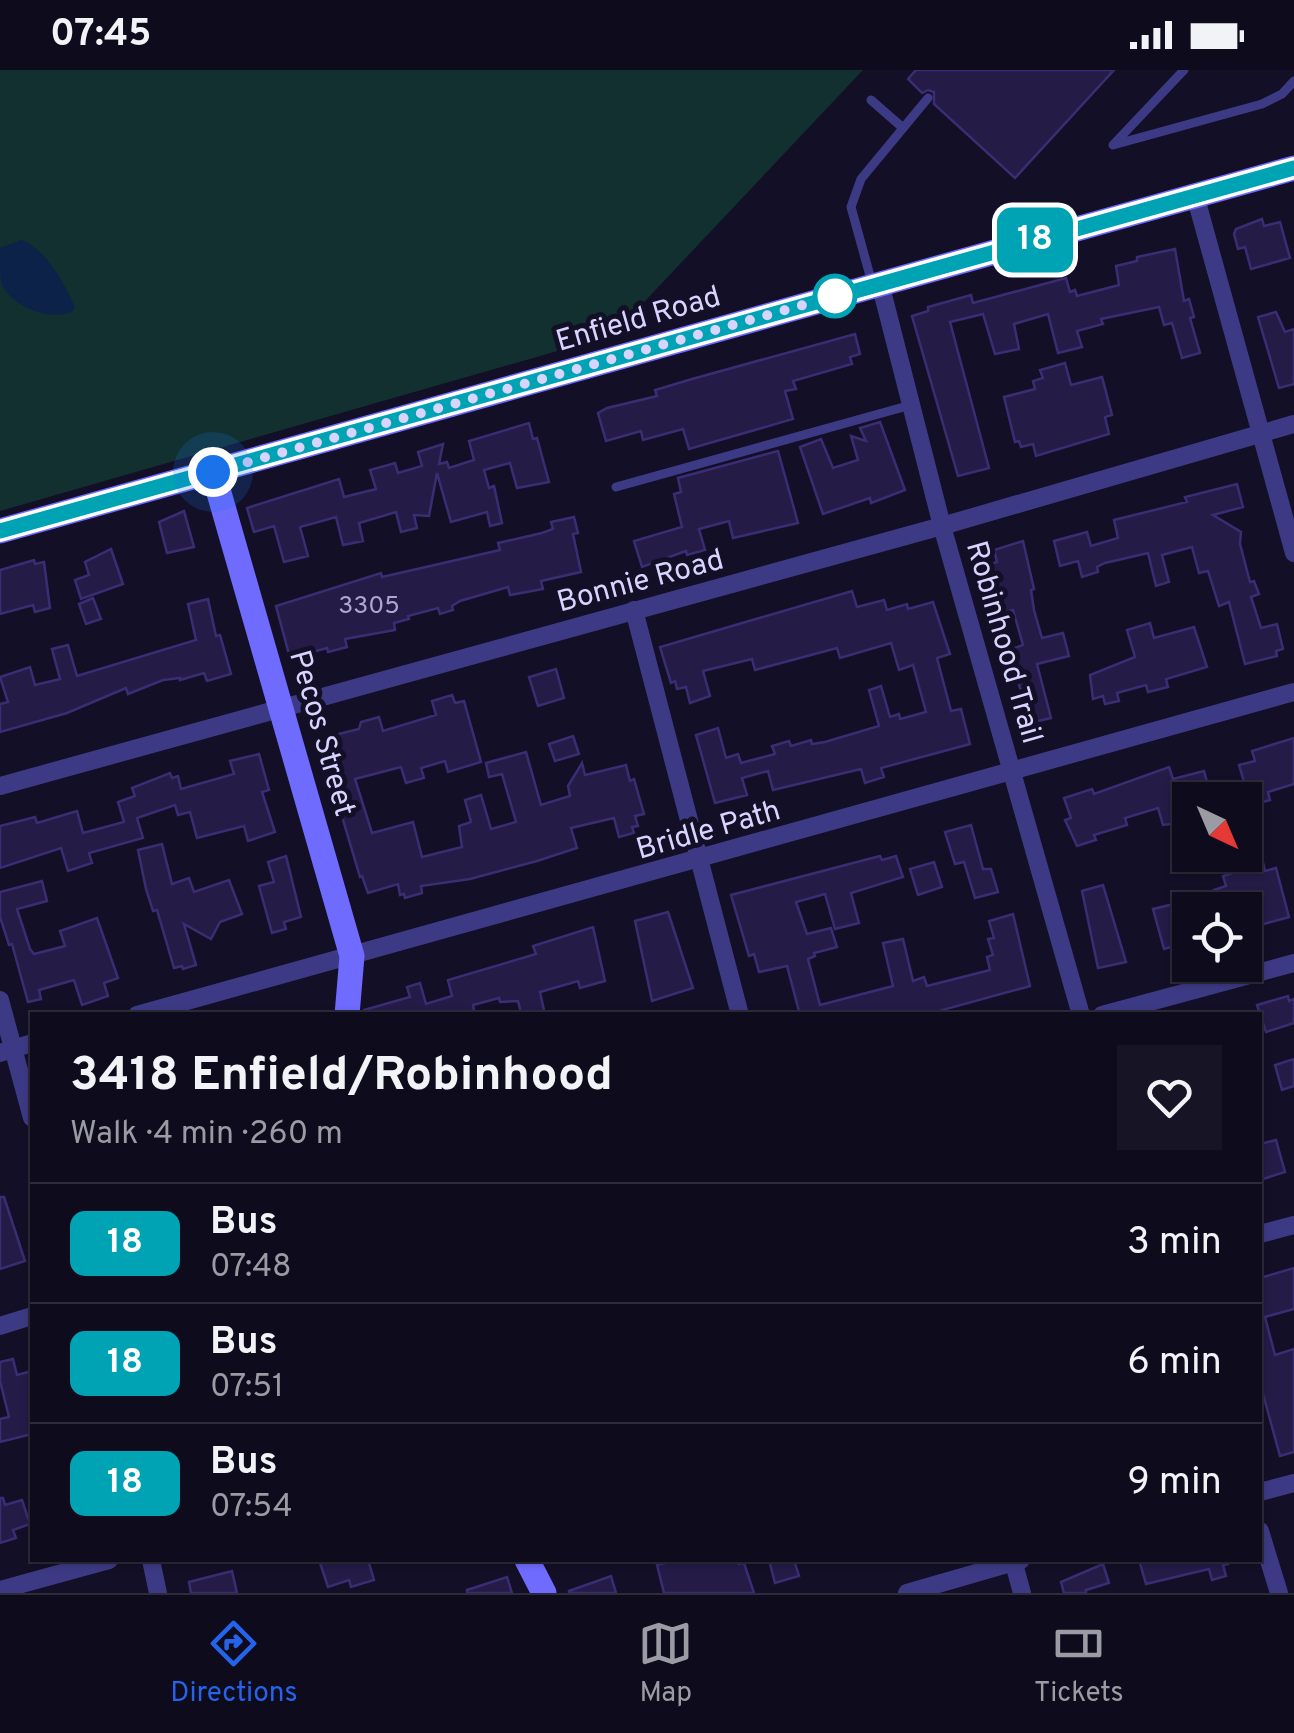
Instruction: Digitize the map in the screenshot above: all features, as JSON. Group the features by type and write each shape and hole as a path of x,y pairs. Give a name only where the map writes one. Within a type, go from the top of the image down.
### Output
{"street":[{"name":"Enfield Road","path":"0,531 1294,168"},
{"path":"1194,196 1294,552"},
{"name":"Robinhood Trail","path":"877,284 1081,1012"},
{"name":"Bonnie Road","path":"0,786 942,526 1294,424"},
{"name":"Pecos Street","path":"213,472 352,956 348,1012"},
{"path":"634,610 739,1012"},
{"name":"Bridle Path","path":"147,1012 1294,692"},
{"path":"1113,1012 1294,963"},
{"path":"0,1000 30,1109"},
{"path":"1262,1233 1294,1225"},
{"path":"0,1326 30,1317"},
{"path":"1262,1491 1294,1483"},
{"path":"1262,1538 1279,1593"},
{"path":"0,1590 102,1562"},
{"path":"151,1562 158,1593"},
{"path":"529,1562 544,1593"},
{"path":"908,1593 1013,1562"},
{"path":"1016,1562 1022,1593"}],"lane":[{"path":"1184,70 1113,145 1262,104 1282,94 1294,81"},
{"path":"877,284 851,206 862,179 928,98"},
{"path":"871,100 904,128"},
{"path":"616,487 912,404"}],"green space":[{"path":"0,70 863,70 613,335 0,511"}],"water":[{"path":"21,240 39,251 54,268 75,307 72,312 52,315 31,310 6,291 1,282 0,248"}],"building":[{"path":"916,70 1114,70 1015,178 934,104 934,92 922,93 908,79"},
{"path":"1262,219 1264,226 1280,222 1290,258 1251,269 1245,247 1238,249 1234,234 1236,229"},
{"path":"1175,249 1184,301 1189,299 1200,353 1182,358 1172,323 1164,325 1159,307 1101,319 1103,324 1077,331 1082,347 1058,353 1048,314 1014,324 1019,349 995,354 983,314 950,322 989,468 958,476 912,316 928,311 928,307 971,295 973,303 1066,278 1070,292 1075,290 1077,296 1119,285 1116,266"},
{"path":"1276,312 1285,332 1294,329 1294,384 1279,388 1258,317"},
{"path":"855,334 860,354 850,357 852,364 793,381 796,389 785,391 793,419 689,449 683,429 643,440 641,431 606,441 598,413 607,408 657,396 655,390"},
{"path":"1065,363 1071,385 1102,377 1112,415 1105,417 1109,434 1036,456 1033,444 1021,447 1019,441 1015,442 1004,397 1035,389 1033,381 1043,378 1040,370"},
{"path":"880,422 905,490 823,514 800,447 821,439 833,468 858,460 851,436 866,441 860,428"},
{"path":"529,423 549,482 517,488 510,463 484,470 489,488 494,486 502,523 490,526 487,512 451,522 437,473 429,516 414,515 417,528 401,532 396,512 359,523 363,541 343,545 336,517 300,527 308,556 284,562 274,526 254,532 247,508 339,479 344,497 376,489 370,470 395,463 398,473 422,466 418,452 443,444 439,464 447,462 449,468 474,460 469,441"},
{"path":"778,451 798,523 733,538 729,521 699,529 705,550 687,555 686,551 642,567 634,541 682,527 674,494 681,492 678,478"},
{"path":"1237,484 1243,507 1213,515 1241,532 1240,544 1250,582 1254,581 1259,594 1251,597 1261,628 1277,624 1283,649 1276,651 1277,656 1245,664 1229,602 1219,606 1208,571 1199,573 1192,547 1162,555 1169,582 1156,586 1148,553 1105,563 1097,567 1098,572 1082,577 1078,561 1060,566 1054,541 1087,532 1091,546 1118,538 1114,520 1187,502 1185,497"},
{"path":"184,511 194,547 167,553 159,522"},
{"path":"574,517 578,533 573,534 581,572 541,581 543,589 510,595 508,587 460,601 452,606 453,610 440,614 438,608 408,616 409,619 394,623 395,630 345,639 347,647 290,658 276,606 381,573 382,577 500,550 498,543 542,533 553,529 551,522"},
{"path":"1023,541 1042,638 1063,633 1069,656 1037,664 1051,718 1030,723 1009,650 1023,645 1013,610 1005,612 991,564 997,562 994,550"},
{"path":"111,549 123,584 81,599 75,580 89,575 85,562"},
{"path":"34,560 35,564 44,562 50,608 35,612 33,605 0,614 0,570"},
{"path":"852,591 857,607 884,600 887,610 907,604 908,609 933,602 950,654 937,658 951,711 961,709 970,744 881,768 884,777 865,783 861,769 773,790 768,771 742,778 747,795 715,803 696,735 718,728 726,758 738,754 741,763 775,754 772,746 789,741 791,746 811,740 812,744 825,742 879,726 869,690 881,686 890,717 899,714 900,719 926,712 913,665 899,670 891,643 840,658 837,648 755,670 752,659 703,671 710,696 690,703 686,687 677,689 675,681 671,683 660,647"},
{"path":"93,598 101,619 86,624 79,604"},
{"path":"208,599 216,636 220,635 231,674 207,681 204,673 163,680 128,694 126,688 67,713 0,732 0,704 8,702 0,677 30,667 35,685 60,679 52,649 68,645 77,676 196,640 188,604"},
{"path":"1150,623 1154,638 1194,627 1207,667 1166,679 1168,687 1148,692 1146,685 1117,693 1119,701 1105,704 1103,696 1093,699 1090,675 1135,657 1127,630"},
{"path":"556,669 564,698 538,706 529,677"},
{"path":"452,695 455,703 464,701 481,762 448,772 445,761 421,768 424,778 406,783 401,767 355,779 372,833 413,822 422,857 462,847 459,826 471,822 465,800 481,795 491,829 516,822 502,774 489,777 486,763 526,752 541,805 570,796 568,786 582,763 585,775 626,765 644,814 635,816 638,826 632,827 634,833 619,837 614,818 571,828 577,848 537,861 470,879 421,886 422,893 405,898 400,895 398,884 368,893 319,739 359,729 361,722 379,717 383,731 436,715 432,701"},
{"path":"573,736 579,754 555,761 549,744"},
{"path":"1294,738 1294,784 1268,792 1270,800 1262,802 1262,782 1244,782 1239,765 1255,761 1252,751"},
{"path":"259,754 269,790 262,792 275,832 248,841 244,826 197,838 190,812 178,815 175,805 137,818 143,838 89,853 92,863 68,871 61,848 0,868 0,826 35,817 37,823 77,811 83,833 124,822 118,802 135,796 132,788 170,773 172,778 178,776 181,789 234,774 230,761"},
{"path":"1169,767 1173,779 1204,771 1207,782 1172,782 1172,824 1163,825 1158,808 1125,818 1127,825 1094,835 1096,840 1077,846 1065,820 1071,818 1064,798 1092,789 1094,794"},
{"path":"971,825 983,869 991,869 998,892 975,898 964,862 955,864 945,832"},
{"path":"162,844 172,884 189,878 194,892 229,880 242,914 220,922 211,939 184,924 196,965 183,969 174,968 157,910 153,911 146,889 138,850"},
{"path":"286,856 301,917 284,922 286,929 272,933 259,886 274,882 268,862"},
{"path":"880,856 882,860 896,856 903,877 851,893 859,923 835,929 825,894 796,902 807,934 831,928 837,947 814,953 808,959 820,1005 893,986 883,943 903,939 913,981 924,977 927,986 990,970 987,957 993,955 988,939 994,938 989,921 1013,914 1030,986 935,1012 799,1012 787,966 759,972 754,954 749,956 731,895"},
{"path":"1262,858 1265,871 1276,868 1289,917 1262,924 1262,892 1215,892 1226,886 1223,876 1262,872"},
{"path":"934,862 942,887 918,895 910,869"},
{"path":"42,881 47,901 17,909 30,949 34,954 65,946 60,931 97,918 118,978 104,983 108,996 82,1005 74,980 39,990 41,999 28,1002 0,917 0,892"},
{"path":"1103,885 1126,962 1098,968 1082,891"},
{"path":"1172,904 1172,947 1164,949 1153,909"},
{"path":"668,912 693,988 652,1001 635,921"},
{"path":"593,927 605,981 580,988 578,981 540,992 544,1012 521,1012 518,1001 500,1002 499,998 473,1005 474,1012 364,1012 410,997 407,987 420,983 426,1004 452,996 448,980 536,954 533,946"},
{"path":"1288,996 1289,1001 1294,999 1294,1023 1266,1032 1257,1005"},
{"path":"1294,1059 1294,1086 1282,1090 1275,1065"},
{"path":"1276,1140 1285,1172 1262,1179 1262,1144"},
{"path":"0,1197 4,1197 25,1261 0,1269"},
{"path":"1294,1268 1294,1309 1265,1317 1275,1355 1294,1349 1294,1452 1280,1456 1262,1390 1262,1277"},
{"path":"13,1359 17,1375 30,1372 30,1434 0,1442 0,1419 9,1417 0,1381 0,1362"},
{"path":"0,1498 5,1505 22,1500 30,1524 13,1530 16,1538 0,1543"},
{"path":"320,1562 369,1562 374,1580 351,1587 349,1580 328,1587"},
{"path":"770,1562 795,1562 799,1576 775,1583"},
{"path":"1140,1562 1228,1562 1223,1565 1226,1576 1212,1580 1209,1569 1146,1584"},
{"path":"744,1563 754,1593 664,1593 657,1565"},
{"path":"1103,1564 1109,1583 1086,1593 1064,1593 1061,1582"},
{"path":"232,1571 237,1593 191,1593 189,1582"},
{"path":"611,1576 616,1593 569,1593 569,1591"},
{"path":"507,1577 512,1593 467,1593 467,1590"}],"bus line":[{"name":"18","path":"0,531 1294,168"}],"route":[{"path":"213,472 835,296"}]}
